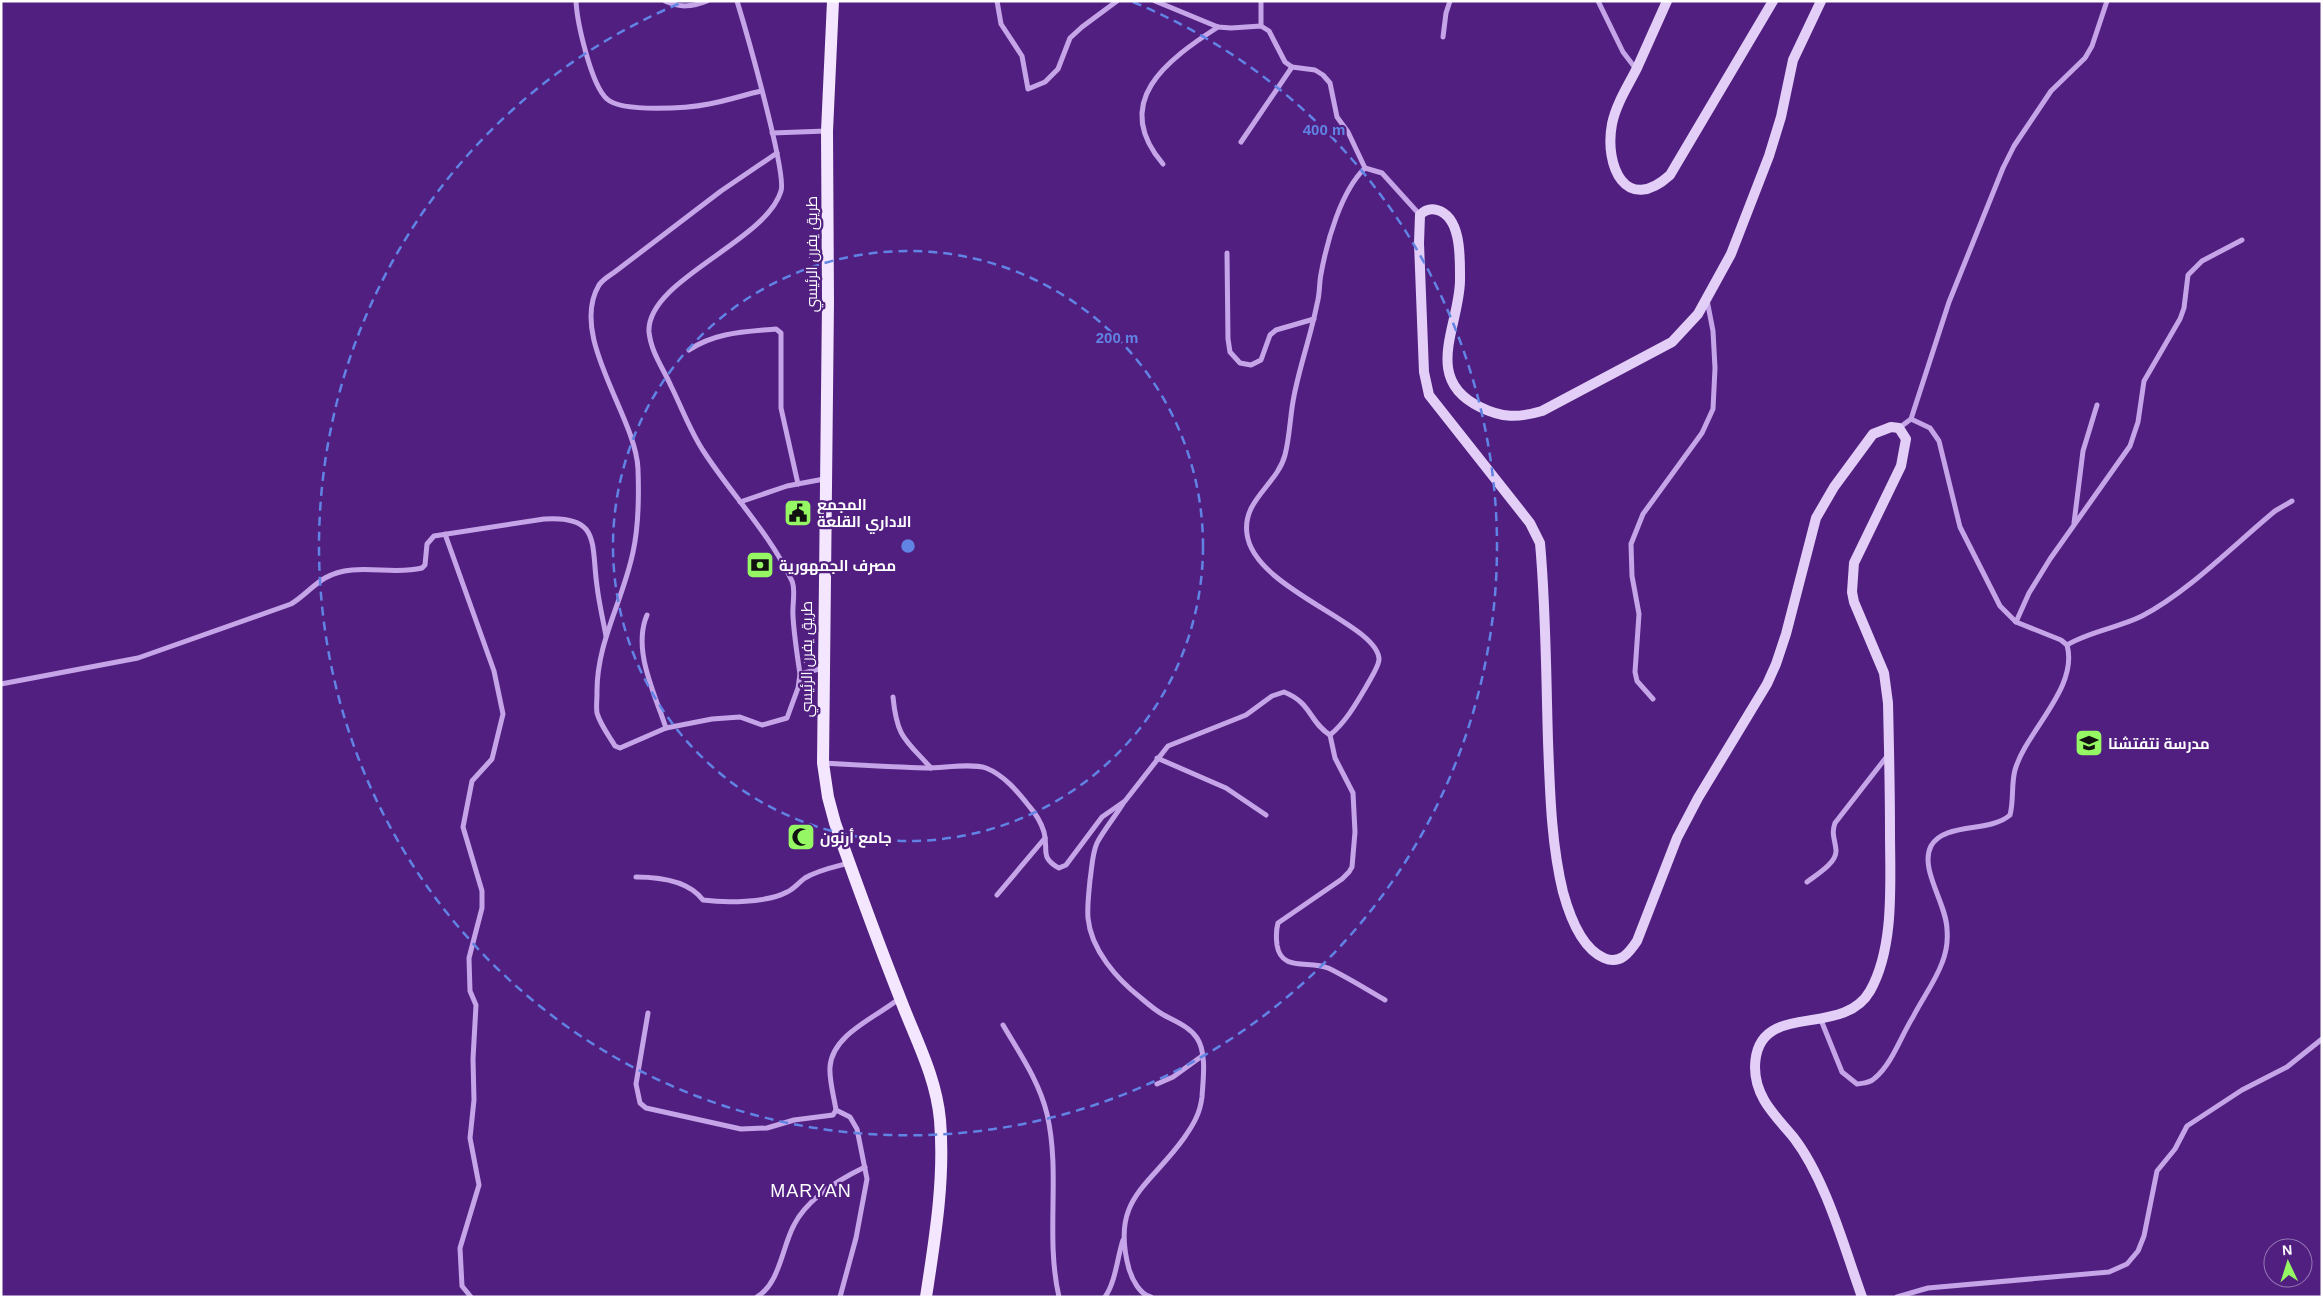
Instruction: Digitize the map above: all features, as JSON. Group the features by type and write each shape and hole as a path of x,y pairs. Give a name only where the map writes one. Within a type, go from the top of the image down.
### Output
{"main road":[{"name":"طريق يفرن الرئيسي","path":"833,1 826,131 828,302 823,763 828,797 849,863 934,1086 940,1120 940,1203 926,1297"}],"street":[{"path":"576,1 577,22 598,84 606,99 621,106 707,105 761,91"},
{"path":"665,1 675,6 693,6 707,1"},
{"path":"737,1 777,152 782,189 773,210 757,225 670,292 653,314 649,330 653,350 672,386 689,428 774,549 793,584 792,614 800,674 798,688 786,718 762,724 740,717 712,719 666,728 620,748 615,746 597,713 596,674 600,650 633,552 637,520 638,467 635,445 598,356 592,318 594,298 600,284 616,270 721,191 777,152"},
{"path":"997,1 1001,24 1022,56 1028,89 1045,82 1058,69 1070,38 1082,26 1118,1"},
{"path":"1154,1 1218,26 1231,28 1261,26 1269,31 1285,62 1292,67 1315,70 1323,74 1330,83 1337,117 1365,168 1382,173 1420,215 1419,243 1425,384 1435,405 1537,534 1541,556 1549,786 1558,861 1569,912 1579,931 1597,955 1608,960 1618,960 1628,954 1637,941 1677,838 1698,798 1766,684 1786,634 1816,518 1834,487 1873,434 1891,427 1899,428 1911,419 1949,302 2003,168 2014,146 2051,91 2085,58 2092,46 2107,1"},
{"path":"1171,8 1174,1"},
{"path":"1261,1 1261,26"},
{"path":"1443,37 1446,13 1450,1"},
{"path":"1598,1 1623,52 1636,69"},
{"path":"1667,1 1623,94 1612,122 1610,158 1617,175 1628,186 1644,190 1657,187 1670,175 1773,1"},
{"path":"1420,215 1431,208 1438,210 1449,217 1455,231 1460,281 1447,356 1447,370 1452,382 1461,394 1476,405 1493,414 1508,417 1524,416 1542,411 1650,355 1672,342 1685,330 1707,300 1731,254 1769,156 1781,116 1793,60 1821,1"},
{"path":"1163,164 1149,148 1143,130 1141,111 1144,96 1152,82 1190,45 1218,26"},
{"path":"1241,142 1292,67"},
{"path":"772,133 826,131"},
{"path":"1330,735 1356,705 1376,668 1379,661 1376,647 1358,632 1314,604 1264,568 1251,548 1247,536 1246,523 1251,505 1276,474 1285,455 1294,396 1314,319 1321,273 1335,224 1347,193 1355,178 1365,168"},
{"path":"2016,622 2029,594 2074,523 2130,446 2138,422 2144,381 2180,319 2184,308 2188,275 2202,261 2242,240"},
{"path":"1227,253 1228,339 1230,352 1240,363 1251,365 1260,360 1270,335 1276,330 1314,319"},
{"path":"1653,699 1637,681 1635,672 1639,614 1632,576 1631,544 1643,514 1702,433 1713,409 1715,368 1713,331 1707,300"},
{"path":"689,350 701,342 721,335 776,329 781,333 781,408 798,484"},
{"path":"2074,523 2083,451 2097,404"},
{"path":"1821,1020 1836,1059 1846,1076 1858,1084 1868,1083 1876,1078 1930,987 1942,964 1946,948 1947,929 1944,910 1928,867 1931,847 1940,837 1996,824 2010,815 2015,769 2063,681 2070,663 2067,645 2061,640 2016,622 2000,606 1960,527 1936,433 1911,419"},
{"path":"1862,1297 1809,1159 1764,1102 1755,1068 1757,1048 1766,1035 1777,1026 1821,1020 1847,1012 1860,1003 1869,993 1882,959 1890,904 1890,752 1888,703 1884,673 1857,611 1852,584 1854,563 1903,459 1906,439 1899,428"},
{"path":"740,502 798,484 825,479"},
{"path":"2067,645 2080,638 2124,624 2158,606 2274,511 2292,501"},
{"path":"1,684 138,658 291,604 305,596 325,578 339,573 422,568 425,565 429,541 434,536 556,518 574,521 584,526 594,543 597,586 606,636"},
{"path":"445,534 494,671 503,714 492,759 472,781 463,827 482,891 482,908 469,958 470,991 476,1005 473,1059 474,1100 470,1138 478,1185 460,1256 462,1286 471,1297"},
{"path":"647,616 642,625 642,646 666,728"},
{"path":"800,674 823,668"},
{"path":"1151,1297 1146,1296 1132,1279 1123,1226 1133,1200 1154,1172 1168,1160 1196,1122 1201,1106 1202,1056 1197,1038 1188,1029 1160,1013 1138,996 1108,966 1090,929 1088,916 1089,892 1097,843 1125,801 1168,746 1246,715 1272,696 1284,692 1303,702 1324,731 1330,735 1335,758 1353,793 1355,832 1352,867 1342,879 1278,922 1276,938 1278,949 1281,957 1286,961 1327,968 1385,1000"},
{"path":"893,697 896,722 902,736 931,768"},
{"path":"1807,882 1834,860 1836,849 1832,834 1835,822 1890,752"},
{"path":"1157,758 1226,788 1266,815"},
{"path":"823,763 931,768 973,765 987,768 1002,777 1039,820 1044,838 1045,855 1051,863 1059,868 1066,866 1102,817 1125,801"},
{"path":"997,894 1044,838"},
{"path":"636,877 659,877 682,885 697,893 703,900 738,901 766,898 787,892 805,878 826,868 849,863"},
{"path":"648,1013 636,1084 640,1103 646,1108 741,1129 767,1128 794,1120 833,1115 836,1110 830,1067 835,1049 847,1036 900,998"},
{"path":"1003,1025 1035,1079 1047,1115 1053,1164 1052,1244 1059,1297"},
{"path":"1897,1297 1928,1288 2109,1272 2127,1264 2138,1251 2144,1236 2157,1171 2175,1150 2187,1126 2242,1090 2287,1068 2322,1039"},
{"path":"1157,1084 1173,1077 1202,1056"},
{"path":"836,1110 850,1117 857,1129 867,1179 856,1238 840,1297"},
{"path":"757,1297 764,1292 770,1283 794,1225 805,1209 844,1177 866,1167"},
{"path":"1105,1297 1111,1287 1116,1261 1124,1240"}],"place":[{"name":"المجمع الاداري القلعة","path":"798,513"},
{"name":"مصرف الجمهورية","path":"760,565"},
{"name":"مدرسة نتفتشنا","path":"2089,743"},
{"name":"جامع أرنون","path":"801,837"}],"district":[{"name":"MARYAN","path":"811,1191"}]}
